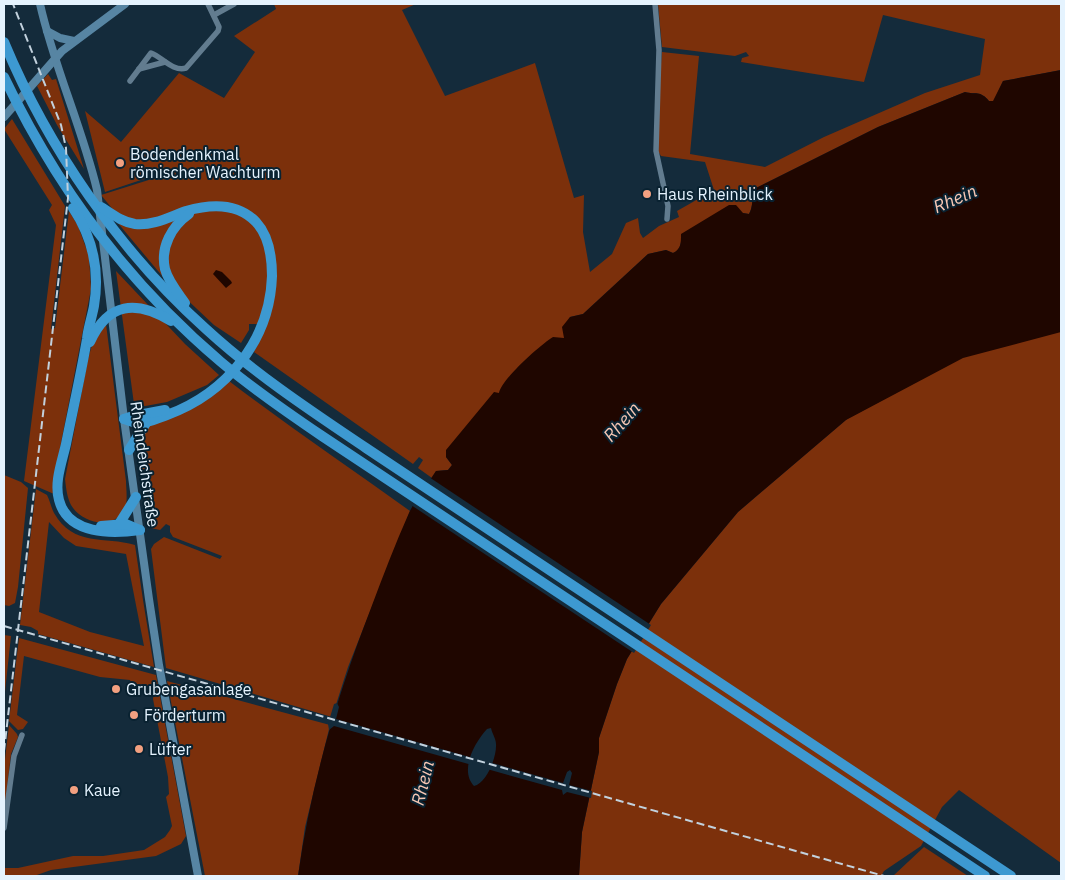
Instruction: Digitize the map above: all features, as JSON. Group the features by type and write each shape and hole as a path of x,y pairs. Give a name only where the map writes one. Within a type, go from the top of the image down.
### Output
{"highway":[{"path":"4,42 18,73 53,138 94,202 117,233 176,300 230,351 284,392 361,445 1011,876"},
{"path":"4,77 23,116 65,186 90,241 95,259 97,290 57,486 58,500 61,507 74,522 90,530 125,532 140,530"},
{"path":"72,202 92,223 119,259 164,309 221,362 285,411 985,876"},
{"path":"94,202 118,218 134,224 161,221 186,211 213,206 229,207 250,217 256,223 265,236 270,252 272,271 271,291 267,310 251,348 240,364 226,380 181,410 146,423 134,423 124,419"},
{"path":"197,209 187,215 173,229 166,244 164,259 165,269 169,278 206,329"},
{"path":"85,354 100,323 114,312 124,308 136,307 153,311 183,327"},
{"path":"124,419 170,409 201,398"},
{"path":"129,450 146,423"},
{"path":"61,470 61,486 64,499 71,512 77,517 84,522 99,526 126,524 140,530"},
{"path":"119,524 136,497"}],"main road":[{"name":"Rheindeichstraße","path":"40,4 47,31 89,156 97,190 124,419 159,665 198,876"},
{"path":"4,118 56,58 74,41 126,4"},
{"path":"47,31 64,40 74,41"}],"street":[{"path":"130,81 151,53 154,53 165,62 182,69 186,68 218,31 219,27 208,4"},
{"path":"214,15 234,4"},
{"path":"655,4 659,50 656,151 668,206 667,219"},
{"path":"147,57 150,66"},
{"path":"139,69 165,62"},
{"path":"4,828 14,756 22,735"}],"shaded area":[{"path":"274,4 416,4 402,10 445,96 535,63 574,198 584,195 583,232 590,272 612,254 626,223 638,218 640,233 643,238 659,226 679,217 677,211 714,190 705,162 661,156 658,151 657,114 662,52 699,56 690,154 765,167 824,137 925,93 980,75 985,39 883,15 864,82 741,62 742,58 749,56 746,52 735,56 662,47 658,4 1061,4 1061,70 1003,81 994,101 989,101 980,94 965,92 878,127 754,189 749,214 743,213 681,242 679,250 673,253 666,250 648,254 583,314 570,317 564,339 559,338 499,393 446,457 452,465 448,470 436,471 432,478 418,468 423,460 419,457 413,464 254,352 265,329 258,324 249,324 249,330 241,343 214,325 163,277 117,222 115,212 101,195 174,172 174,169 105,192 85,111 121,142 179,73 224,98 255,52 234,36 276,9"},
{"path":"48,74 52,80 56,79 84,169 57,125 37,86"},
{"path":"12,119 65,206 51,329 55,328 69,211 78,226 89,256 91,289 61,443 54,494 24,481 56,225 49,210 52,205 4,129"},
{"path":"116,271 185,344 219,375 207,385 167,402 140,407 134,404"},
{"path":"106,324 127,498 125,508 114,520 98,522 83,517 76,512 68,496 65,479 88,359 92,345"},
{"path":"1061,330 1061,863 959,790 942,807 921,846 884,871 881,876 579,876 582,832 599,752 599,738 627,659 661,604 738,512 847,419 966,355"},
{"path":"229,381 296,431 410,511 348,667 332,717 166,668 151,549 154,544 164,537 220,559 222,556 173,537 170,532 170,526 166,524 160,530 151,528 140,465 141,439 144,428"},
{"path":"4,475 21,482 28,488 18,587 15,603 9,606 4,605"},
{"path":"36,489 47,495 54,513 70,531 80,536 135,545 154,667 38,634 38,631 31,627 20,625","holes":["49,522 64,538 76,546 126,554 144,646 90,632 39,612"]},
{"path":"4,635 11,636 4,701"},
{"path":"19,638 156,675 186,836 181,844 156,856 51,870 34,876 4,876 4,868 18,868 73,856 103,856 144,850 165,837 172,826 166,797 169,794 168,777 153,699 154,692 132,686 130,680 100,677 24,656 17,715 28,722 23,729 18,730 9,721"},
{"path":"167,681 330,725 305,827 298,876 205,876"},
{"path":"9,725 18,737 11,754 4,814 4,768"},
{"path":"924,847 968,876 893,876"}],"water":[{"name":"Rhein","path":"1061,70 1061,332 963,358 846,420 738,512 661,604 627,659 599,738 599,752 582,832 579,876 298,876 310,807 336,707 394,548 412,507 436,471 448,470 452,465 446,457 446,450 494,392 499,393 506,380 547,341 553,337 564,338 562,327 570,317 583,314 648,254 666,250 673,253 678,250 681,234 729,205 736,205 743,213 749,214 754,189 878,127 965,92 980,94 989,101 993,101 1003,81","holes":["491,728 496,744 493,762 487,775 479,784 474,786 468,772 470,756 482,735 487,729"]},
{"path":"216,270 222,272 232,283 226,288 213,274"}],"pier":[{"path":"429,477 651,625 634,653 411,505"},
{"path":"337,703 339,707 336,719 473,758 472,765 334,726 329,730 328,724 334,704"},
{"path":"489,762 563,783 567,772 570,770 572,773 569,785 592,791 591,798 567,792 563,795 562,790 487,769"}],"railway":[{"path":"4,751 68,198 66,148 61,125 13,4"},
{"path":"4,626 884,876"}],"place":[{"name":"Bodendenkmal römischer Wachturm","path":"120,163"},
{"name":"Haus Rheinblick","path":"647,194"},
{"name":"Grubengasanlage","path":"116,689"},
{"name":"Förderturm","path":"134,715"},
{"name":"Lüfter","path":"139,749"},
{"name":"Kaue","path":"74,790"}]}
